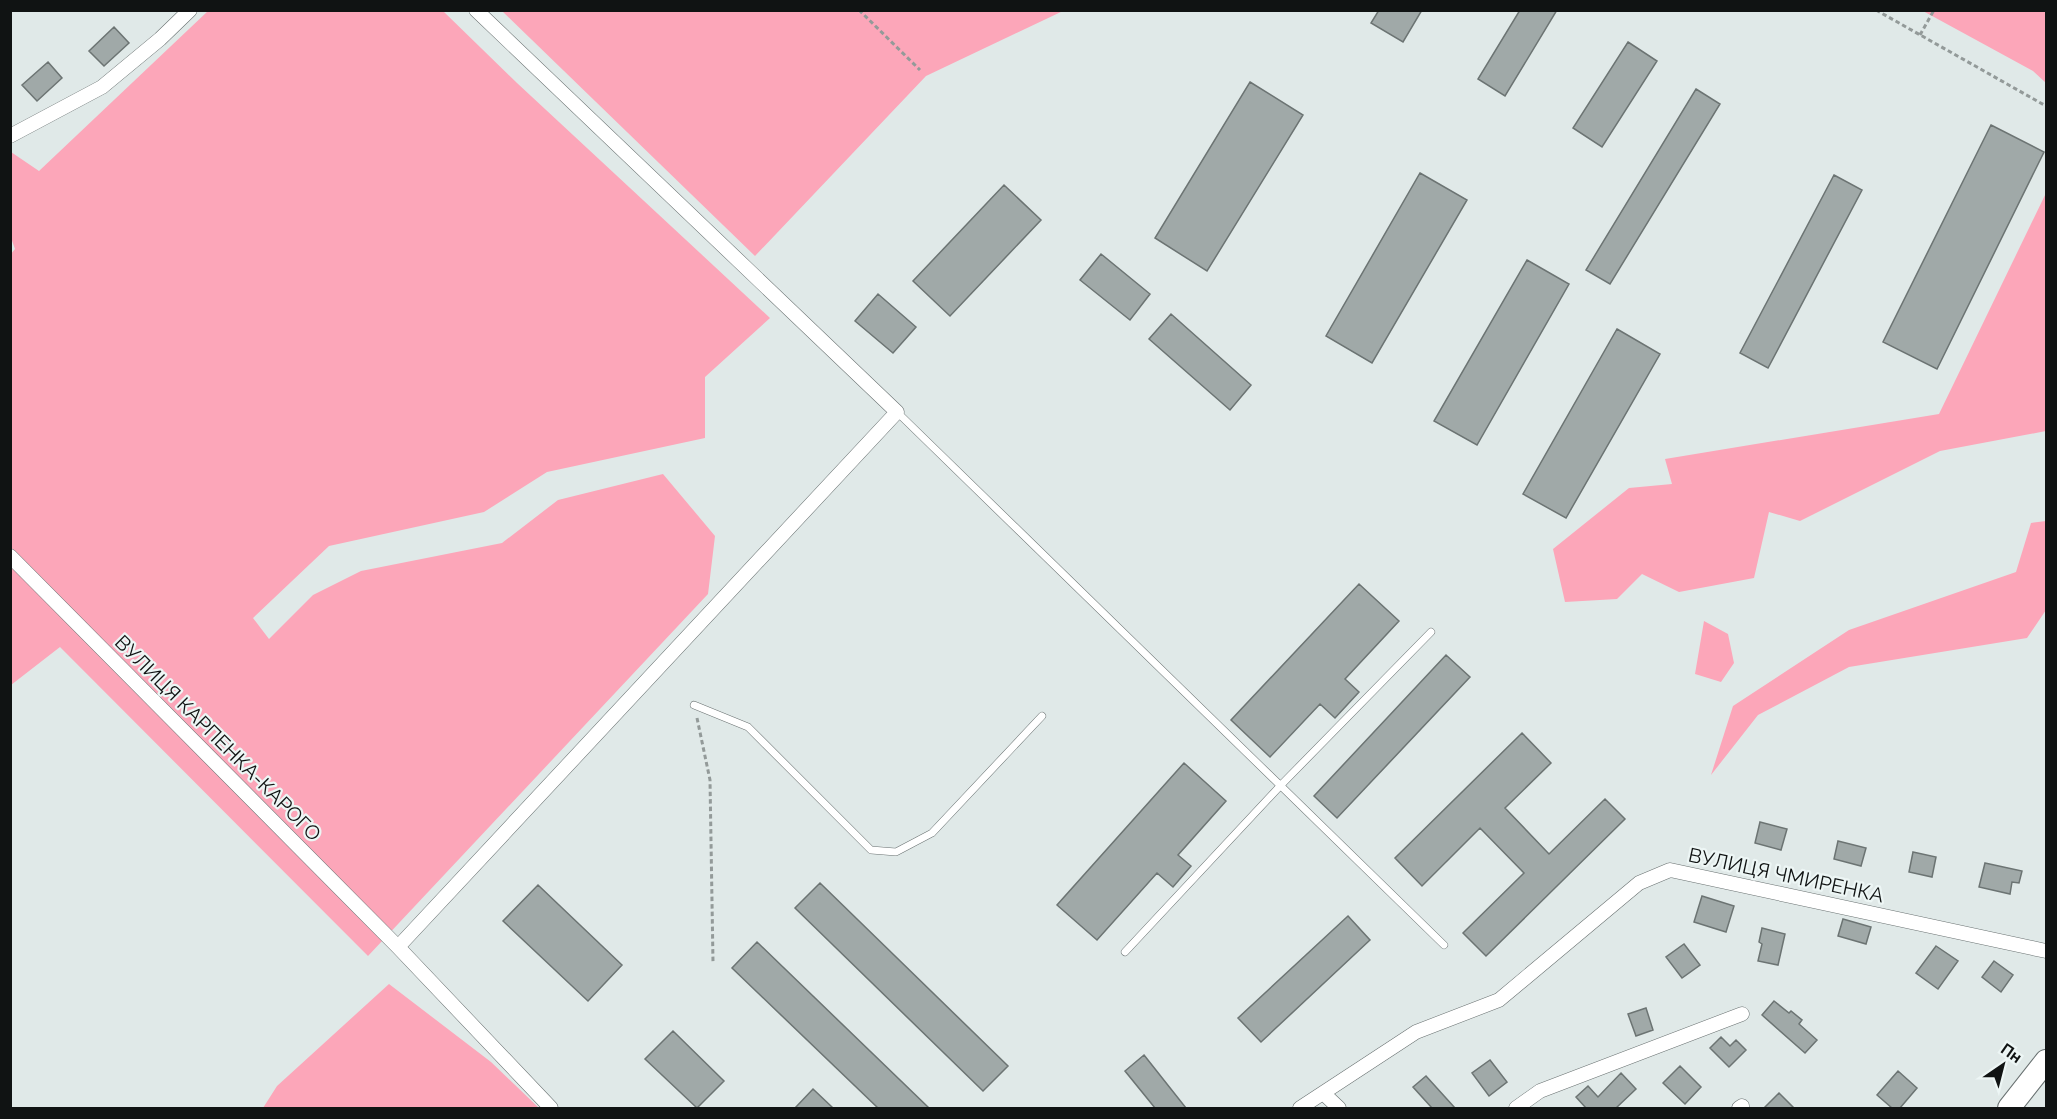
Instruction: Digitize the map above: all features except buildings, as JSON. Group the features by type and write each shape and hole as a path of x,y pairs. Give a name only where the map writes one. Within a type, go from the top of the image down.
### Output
{"main road":[{"path":"2009,1108 2046,1061"}],"street":[{"path":"10,136 102,87 160,39 190,10"},
{"path":"398,947 897,411 476,10"},
{"name":"ВУЛИЦЯ КАРПЕНКА-КАРОГО","path":"10,556 398,947 552,1108"},
{"name":"ВУЛИЦЯ ЧМИРЕНКА","path":"1300,1108 1416,1032 1499,1000 1640,883 1670,870 2046,951"},
{"path":"1516,1108 1540,1091 1742,1014"},
{"path":"1323,1093 1339,1108"}],"lane":[{"path":"897,411 1444,945"},
{"path":"1125,952 1281,785 1431,632"},
{"path":"694,705 748,727 871,850 896,852 932,833 1042,716"}],"path":[{"path":"859,10 920,70"},
{"path":"1876,10 2046,106"},
{"path":"1920,35 1934,10"},
{"path":"694,705 710,780 712,962"}],"shaded area":[{"path":"208,11 443,11 517,83 770,318 705,377 705,438 547,472 484,512 329,546 253,618 269,639 313,595 361,571 502,543 558,500 663,474 715,536 708,594 368,956 60,647 11,685 10,255 15,249 10,235 11,152 39,171"},
{"path":"502,11 1063,11 926,76 755,256"},
{"path":"1923,11 2046,11 2046,83 2033,71"},
{"path":"2046,193 2046,431 1940,451 1800,521 1769,512 1754,578 1679,592 1642,574 1617,599 1565,602 1553,549 1629,488 1672,484 1665,459 1939,414"},
{"path":"2046,521 2046,610 2027,638 1849,667 1758,715 1711,775 1733,706 1849,630 2016,572 2031,523"},
{"path":"1704,621 1728,634 1734,663 1721,682 1695,674"},
{"path":"389,984 491,1062 539,1108 263,1108 277,1086"}]}
